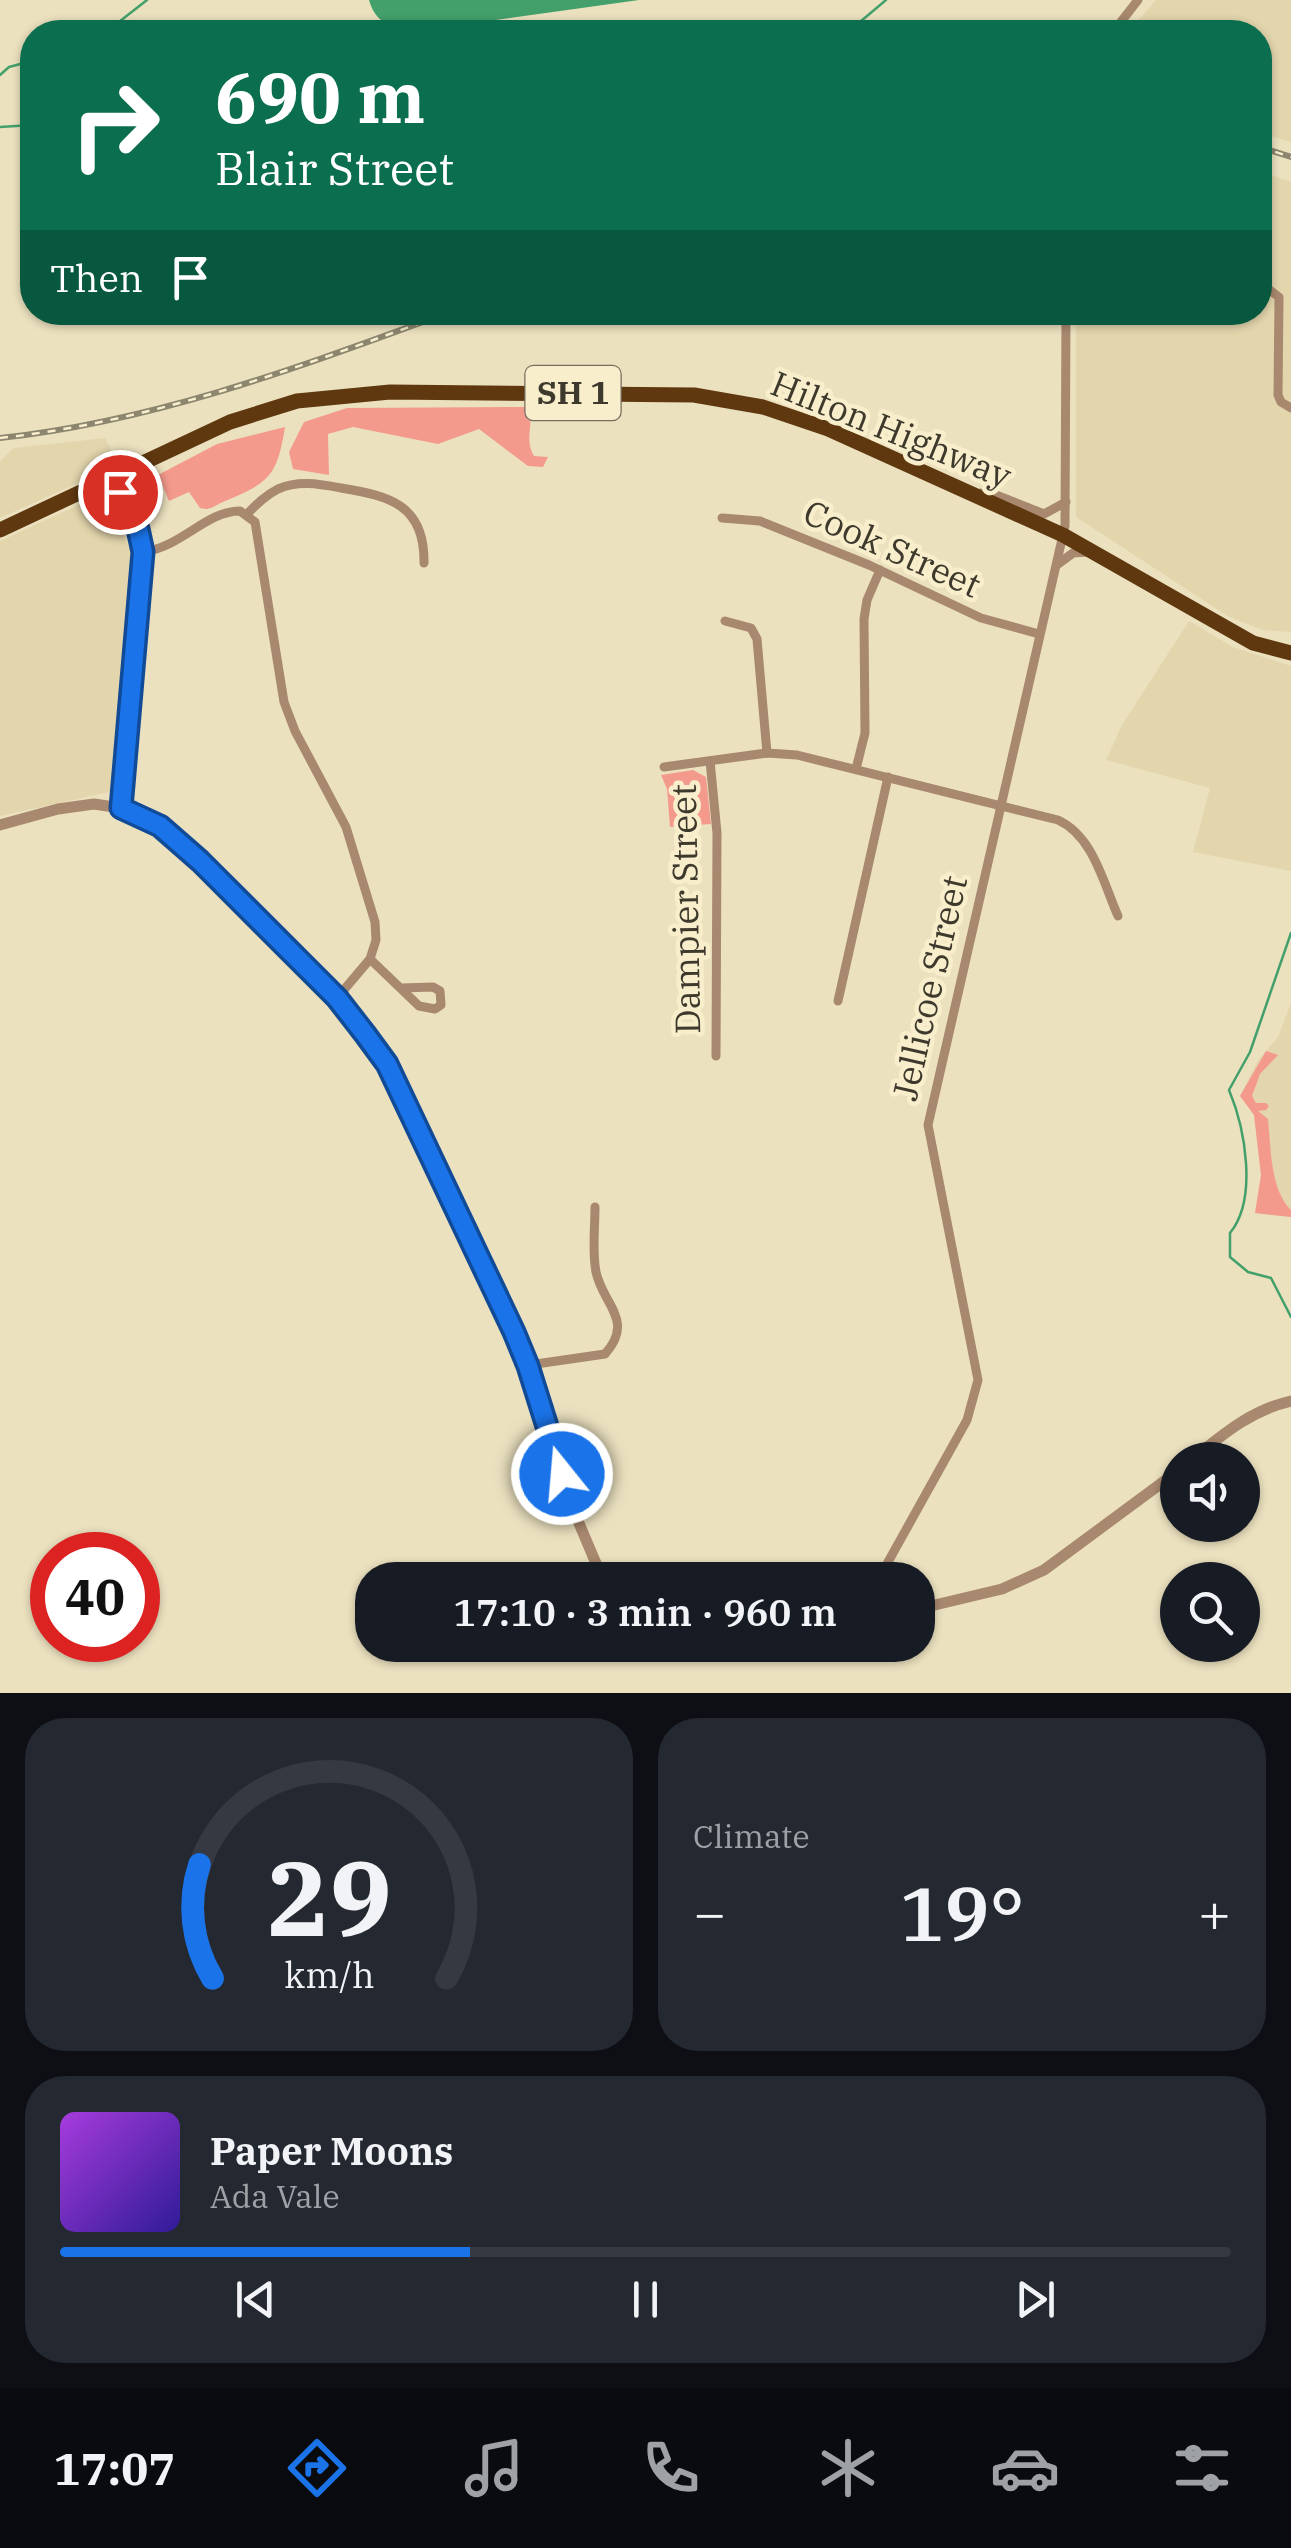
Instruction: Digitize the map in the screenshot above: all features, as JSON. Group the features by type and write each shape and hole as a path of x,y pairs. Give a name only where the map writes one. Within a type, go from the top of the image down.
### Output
{"highway":[{"name":"Hilton Highway","path":"0,530 230,422 321,397 390,392 672,394 740,402 785,414 1063,535"},
{"name":"SH 1","path":"1063,535 1254,644 1291,653"}],"street":[{"path":"1122,20 1138,0"},
{"path":"1272,291 1279,297 1278,395 1291,408"},
{"name":"Jellicoe Street","path":"888,1562 967,1420 978,1380 928,1125 1063,535 1066,325"},
{"path":"113,478 138,529 143,552 121,808"},
{"path":"143,552 175,544 226,512 247,514 275,490 303,482 386,496 410,513 418,528 424,563"},
{"path":"967,491 996,494 1044,514 1066,502"},
{"path":"247,514 257,529 289,718 346,828 371,905 376,940 370,959 337,998"},
{"name":"Cook Street","path":"722,518 760,521 880,570 980,618 1039,634"},
{"path":"1056,567 1073,553 1096,552"},
{"path":"856,769 866,733 864,619 867,600 880,570"},
{"path":"725,621 751,628 757,639 767,753"},
{"path":"664,768 767,753 808,757 1000,804 1074,827 1084,839 1118,916"},
{"name":"Dampier Street","path":"710,761 717,833 716,1056"},
{"path":"838,1001 888,777"},
{"path":"0,825 94,804 121,808 160,826 337,998 387,1064 500,1298 528,1366 573,1509 595,1562"},
{"path":"370,959 401,988"},
{"path":"528,1366 604,1354 618,1333 617,1317 596,1274 595,1207"},
{"path":"1214,1442 1242,1420 1291,1401"},
{"path":"935,1605 1002,1589 1044,1570 1160,1484"}],"shaded area":[{"path":"369,0 639,0 496,20 382,20"},
{"path":"1156,0 1291,0 1291,142 1272,136 1272,20 1138,20"},
{"path":"1272,175 1291,182 1291,632 1263,630 1229,617 1076,517 1076,325 1272,325"},
{"path":"527,407 531,449 534,456 548,457 543,467 528,466 479,429 438,444 353,427 328,434 329,475 293,469 289,452 304,422 347,408"},
{"path":"285,427 274,468 251,489 209,508 200,508 189,492 169,501 158,475 217,444"},
{"path":"105,438 118,465 0,518 0,461 14,448"},
{"path":"102,494 133,555 114,791 0,816 0,541"},
{"path":"1189,621 1233,647 1291,666 1291,871 1193,852 1210,788 1106,760 1122,725"},
{"path":"693,770 706,777 711,824 670,827 667,789 661,775"},
{"path":"1291,1003 1291,1217 1255,1213 1261,1175 1254,1115 1240,1096 1258,1060 1278,1037"},
{"path":"1266,1051 1278,1055 1260,1074 1252,1096 1256,1103 1269,1106 1258,1111 1268,1119 1275,1180 1291,1217 1255,1213 1261,1175 1254,1115 1240,1096"}],"waterway":[{"path":"121,20 147,0"},
{"path":"862,20 886,0"},
{"path":"0,75 20,64"},
{"path":"0,127 20,126"},
{"path":"1291,933 1250,1052 1229,1090 1240,1124 1246,1163 1244,1202 1230,1233 1230,1257 1248,1272 1271,1278 1291,1317"}],"railway":[{"path":"1272,151 1291,157"},
{"path":"0,438 116,419 172,405 413,325"}],"route":[{"path":"120,492 138,529 143,552 121,808 160,826 200,861 337,998 387,1064 500,1298 528,1366 562,1474"}]}
